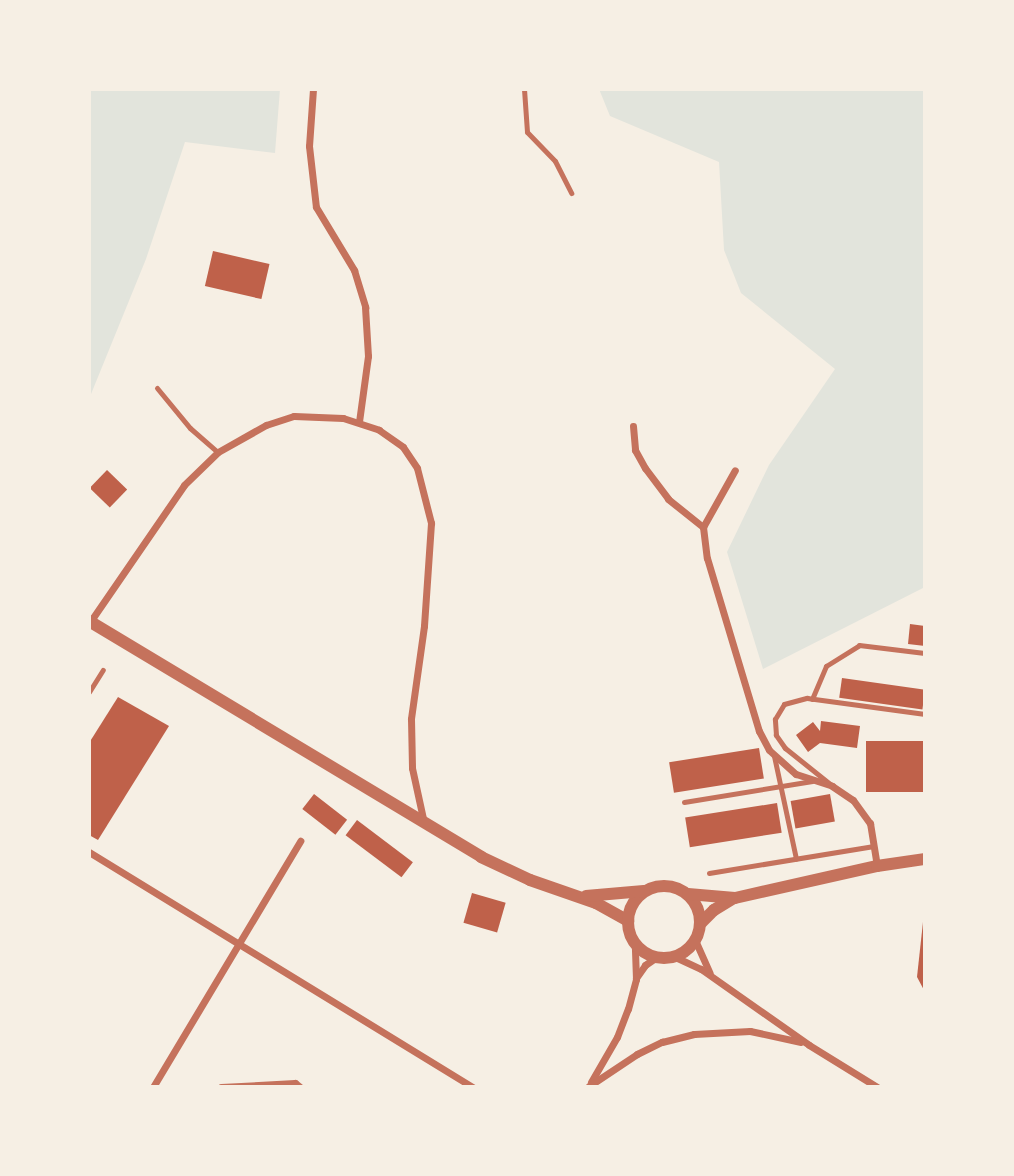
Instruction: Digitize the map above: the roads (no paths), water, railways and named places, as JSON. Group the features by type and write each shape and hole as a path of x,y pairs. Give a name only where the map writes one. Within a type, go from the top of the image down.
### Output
{"street":[{"path":"313,89 309,146 316,207 354,270 365,307 368,356 359,422"},
{"path":"424,825 410,746 431,558 429,507 417,468 402,447 379,430 359,422 332,416 295,416 266,425 218,452 184,485 89,621 424,825 502,868 579,896 628,921"},
{"path":"633,426 635,450 645,468 668,499 702,527"},
{"path":"735,470 702,527 707,558 759,731 774,756 796,774 832,786 853,800 866,815 877,866"},
{"path":"153,1087 300,841"},
{"path":"89,852 473,1087"},
{"path":"589,1086 622,1027 636,979 645,965 657,957 673,956 685,950 695,940 700,924 714,910 736,898 877,866 925,859"},
{"path":"579,896 644,891 669,886 688,894 736,898"},
{"path":"636,979 635,943 628,921 632,904 644,891"},
{"path":"688,894 697,908 700,924"},
{"path":"695,940 701,959 715,979"},
{"path":"635,943 657,957"},
{"path":"673,956 715,979 809,1045 877,1087"},
{"path":"589,1086 616,1066 656,1045 708,1031 763,1032 809,1045"},
{"path":"221,1087 295,1083 300,1087"}],"lane":[{"path":"524,89 527,132 555,161 571,193"},
{"path":"157,388 190,428 218,452"},
{"path":"812,699 826,666 859,645 925,653"},
{"path":"89,692 103,670"},
{"path":"832,786 785,747 775,732 775,719 781,707 796,699 812,699 925,714"},
{"path":"774,756 796,859"},
{"path":"684,803 812,780"},
{"path":"709,873 874,846"}]}
